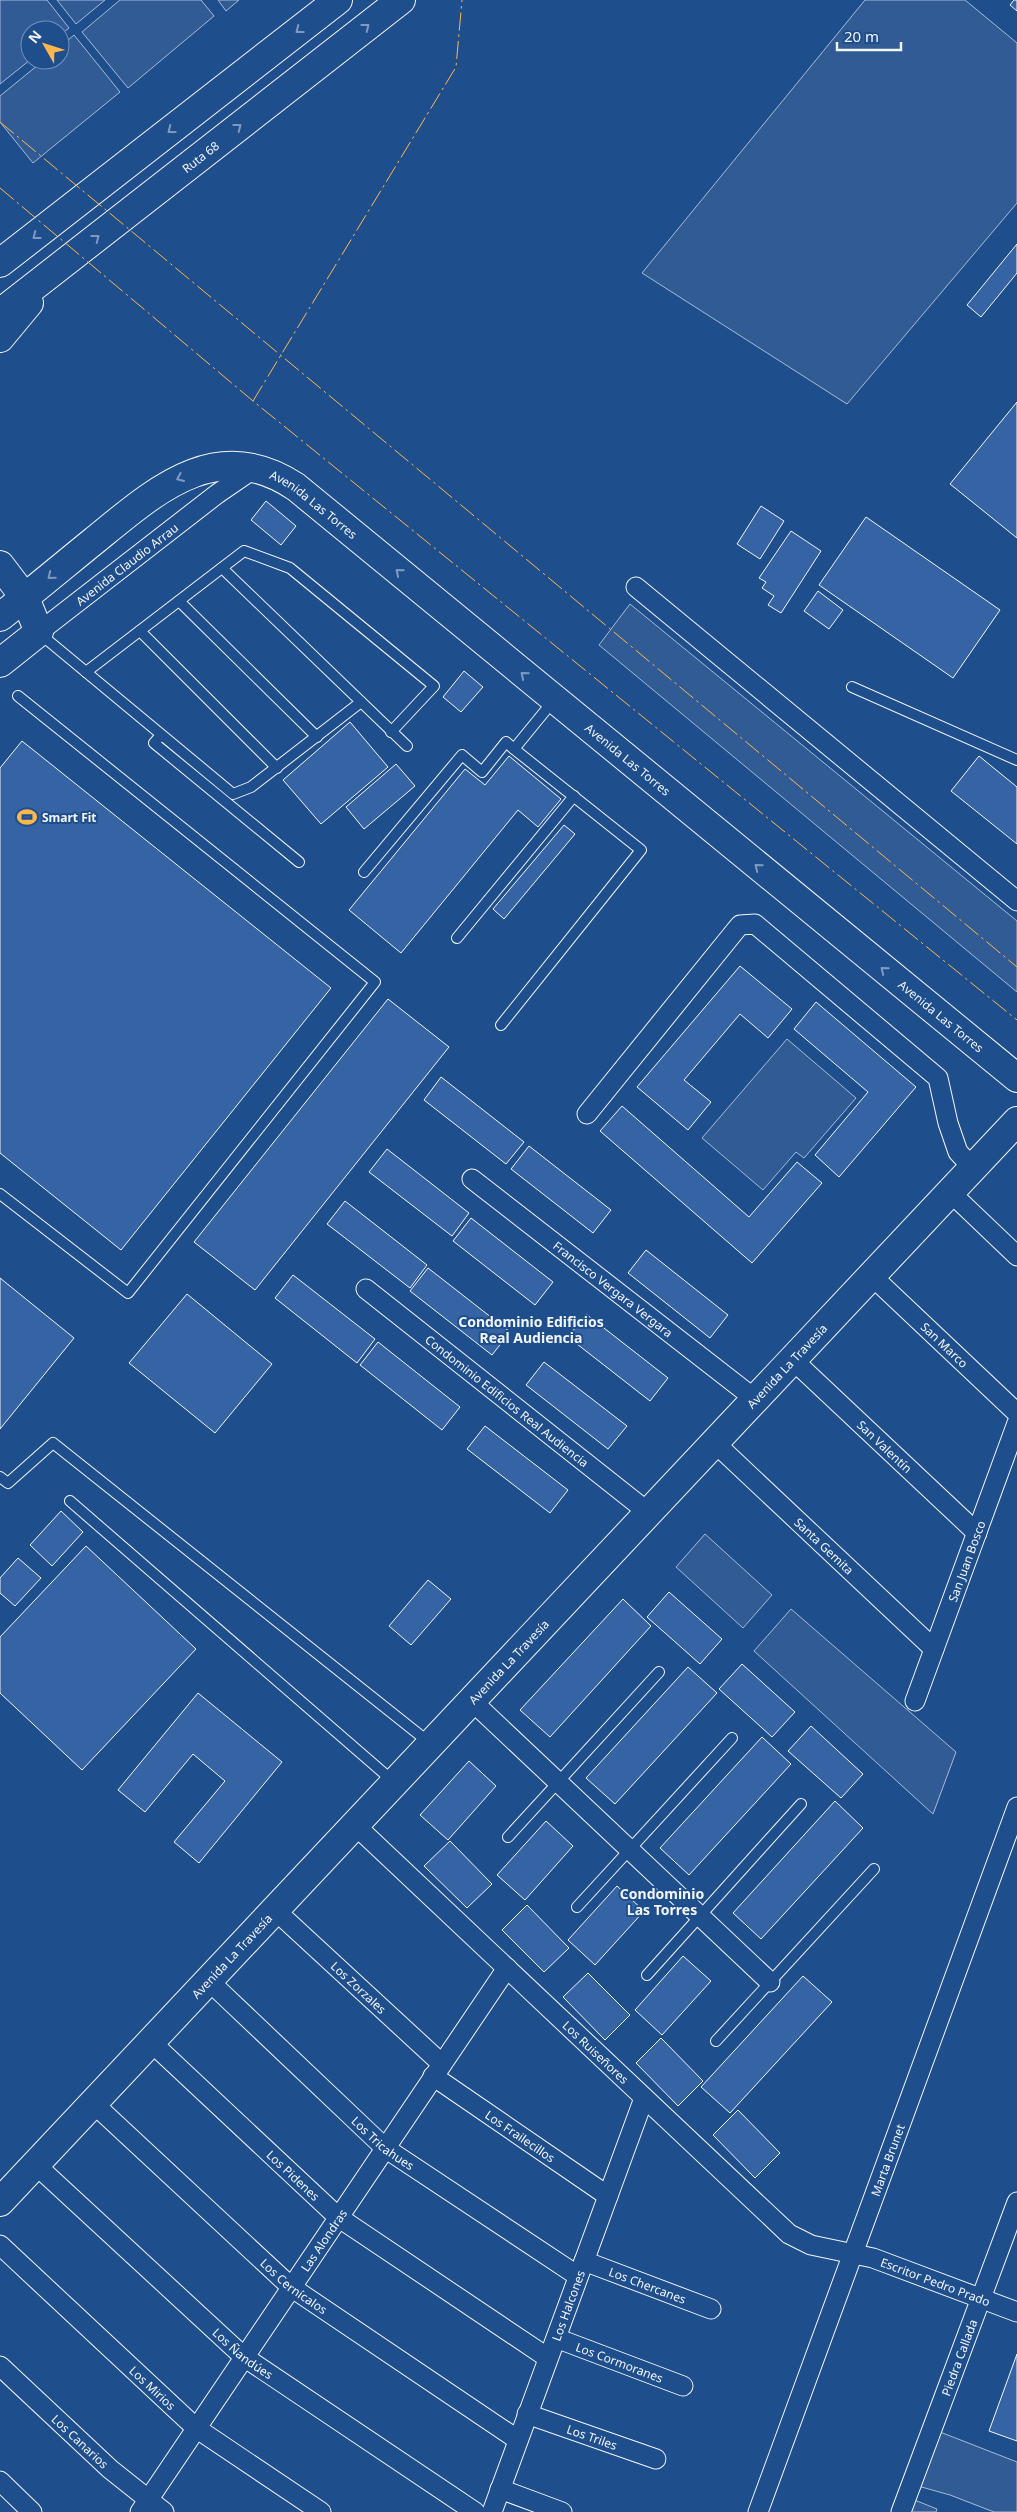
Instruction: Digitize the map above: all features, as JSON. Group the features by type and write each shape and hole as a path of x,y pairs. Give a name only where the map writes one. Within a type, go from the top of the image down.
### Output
{"main road":[{"path":"0,263 338,0"},
{"name":"Ruta 68","path":"0,313 401,0"},
{"path":"0,338 58,268"},
{"name":"Avenida Las Torres","path":"25,598 151,494 182,477 227,465 255,468 273,473 296,487 1017,1078"},
{"path":"0,566 25,598 39,632"},
{"path":"0,617 25,598"},
{"name":"Avenida Claudio Arrau","path":"0,663 39,632"},
{"name":"Avenida La Travesía","path":"0,2202 1017,1121"}],"street":[{"name":"Avenida Claudio Arrau","path":"39,632 217,494 255,468"},
{"path":"636,587 1017,901"},
{"path":"587,1114 740,924 755,924 938,1078 948,1123 958,1152 973,1168"},
{"name":"Francisco Vergara Vergara","path":"472,1179 755,1399"},
{"path":"950,1192 1017,1256"},
{"name":"San Marco","path":"872,1276 1017,1413"},
{"name":"Condominio Edificios Real Audiencia","path":"366,1289 649,1512"},
{"name":"San Valentín","path":"793,1360 976,1533"},
{"name":"San Juan Bosco","path":"915,1701 1017,1423"},
{"name":"Santa Gemita","path":"715,1443 934,1649"},
{"path":"472,1701 770,1982"},
{"name":"Marta Brunet","path":"758,2512 1017,1807"},
{"name":"Los Ruiseñores","path":"355,1825 789,2234 811,2245 853,2253"},
{"name":"Los Zorzales","path":"275,1910 438,2070"},
{"name":"Las Alondras","path":"144,2506 507,1968"},
{"name":"Los Tricahues","path":"209,1981 385,2148 581,2268"},
{"name":"Los Pidenes","path":"151,2042 338,2217 548,2358"},
{"name":"Los Frailecillos","path":"438,2070 608,2196"},
{"name":"Los Halcones","path":"492,2512 644,2098"},
{"name":"Los Cernícalos","path":"93,2103 291,2288 518,2440"},
{"name":"Los Ñandúes","path":"36,2164 244,2357 475,2512"},
{"name":"Piedra Callada","path":"901,2512 1017,2202"},
{"name":"Los Mirios","path":"0,2244 196,2428 321,2512"},
{"name":"Escritor Pedro Prado","path":"853,2253 873,2258 1017,2312"},
{"name":"Los Chercanes","path":"581,2268 711,2309"},
{"name":"Los Cormoranes","path":"556,2338 683,2386"},
{"name":"Los Canarios","path":"0,2366 110,2470 144,2506 164,2512"},
{"name":"Los Triles","path":"528,2414 656,2459"},
{"path":"0,2481 32,2512"},
{"path":"500,2489 562,2512"}],"lane":[{"path":"86,672 244,551 290,568 434,686 391,732"},
{"path":"222,568 406,746"},
{"path":"179,601 317,737"},
{"path":"140,631 277,768"},
{"path":"39,632 233,794 252,787 361,702"},
{"path":"852,687 1017,760"},
{"path":"0,1194 128,1293 375,982 18,696"},
{"path":"514,748 554,700"},
{"path":"161,734 154,743 299,862"},
{"path":"364,872 462,755 482,772 506,742 641,850 501,1025"},
{"path":"457,938 574,796"},
{"path":"0,1477 8,1483 53,1443 431,1744"},
{"path":"70,1502 395,1783"},
{"path":"508,1836 660,1672"},
{"path":"577,1907 732,1738"},
{"path":"647,1975 802,1804"},
{"path":"716,2040 874,1869"}],"shaded area":[{"path":"0,0 47,0 63,20 20,20 20,68 0,84"},
{"path":"57,0 105,0 76,24"},
{"path":"120,0 201,0 214,16 128,88 82,32"},
{"path":"218,0 239,0 226,11"},
{"path":"865,0 965,0 1017,43 1017,203 847,404 642,273"},
{"path":"74,35 120,92 33,163 0,122 0,96 32,70 70,70 70,38"},
{"path":"630,604 1017,921 1017,992 599,645"},
{"path":"787,1039 856,1098 804,1158 796,1152 763,1190 702,1138"},
{"path":"705,1534 772,1595 743,1628 676,1567"},
{"path":"791,1609 956,1752 933,1814 754,1651"},
{"path":"940,2432 1017,2462 1017,2512 994,2512 950,2495 918,2486"},
{"path":"912,2499 937,2509 936,2512 908,2512"}],"building":[{"path":"1014,0 1017,0 1017,11 1010,5"},
{"path":"1017,244 1017,273 981,317 967,305"},
{"path":"1017,402 1017,538 950,484"},
{"path":"266,501 296,526 281,545 251,520"},
{"path":"761,506 784,521 760,559 737,544"},
{"path":"866,517 1000,610 953,678 819,585"},
{"path":"791,531 821,551 781,613 768,605 774,596 762,588 766,582 759,578"},
{"path":"818,591 843,610 829,629 804,611"},
{"path":"464,671 483,687 461,712 443,697"},
{"path":"350,722 388,767 321,824 283,780"},
{"path":"22,741 331,988 121,1250 0,1153 0,768"},
{"path":"509,756 561,799 538,827 518,810 401,953 349,910 465,769 485,785"},
{"path":"979,756 1017,787 1017,844 951,791"},
{"path":"396,764 415,786 364,829 346,807"},
{"path":"564,825 575,834 504,919 493,909"},
{"path":"740,966 792,1009 768,1038 740,1014 684,1080 711,1102 688,1130 637,1087"},
{"path":"388,999 449,1047 255,1290 194,1242"},
{"path":"816,1002 916,1087 839,1177 815,1155 868,1092 794,1029"},
{"path":"441,1077 524,1142 506,1164 424,1100"},
{"path":"622,1106 749,1217 797,1162 822,1183 752,1263 600,1131"},
{"path":"529,1146 611,1210 593,1233 511,1169"},
{"path":"387,1149 469,1213 452,1236 369,1172"},
{"path":"345,1201 427,1265 410,1288 327,1224"},
{"path":"471,1218 553,1282 535,1305 453,1241"},
{"path":"646,1250 728,1315 710,1338 628,1273"},
{"path":"428,1268 510,1332 492,1355 410,1291"},
{"path":"293,1275 375,1339 357,1363 275,1298"},
{"path":"0,1278 74,1338 0,1429"},
{"path":"187,1294 272,1364 215,1433 129,1363"},
{"path":"586,1314 668,1378 650,1401 568,1337"},
{"path":"378,1342 460,1407 442,1430 360,1365"},
{"path":"544,1362 627,1426 608,1449 526,1385"},
{"path":"485,1426 568,1490 550,1513 467,1449"},
{"path":"61,1511 83,1532 52,1566 30,1545"},
{"path":"86,1546 196,1649 82,1770 0,1693 0,1637"},
{"path":"18,1558 41,1578 15,1606 0,1593 0,1578"},
{"path":"428,1580 451,1599 411,1645 389,1626"},
{"path":"669,1592 722,1639 700,1664 647,1617"},
{"path":"623,1599 651,1626 550,1737 520,1710"},
{"path":"742,1664 795,1712 772,1737 719,1689"},
{"path":"688,1667 717,1693 615,1804 586,1778"},
{"path":"198,1693 282,1762 199,1863 174,1842 225,1781 193,1754 145,1812 118,1790"},
{"path":"811,1726 863,1774 841,1798 788,1751"},
{"path":"762,1737 791,1764 689,1875 660,1848"},
{"path":"469,1761 496,1786 448,1840 420,1815"},
{"path":"835,1801 863,1828 761,1939 733,1913"},
{"path":"546,1821 573,1846 525,1900 497,1875"},
{"path":"450,1841 492,1884 467,1908 424,1866"},
{"path":"617,1886 644,1911 595,1965 568,1940"},
{"path":"527,1905 569,1948 544,1972 502,1930"},
{"path":"683,1956 711,1981 662,2035 635,2010"},
{"path":"588,1973 630,2015 605,2040 563,1997"},
{"path":"803,1976 832,2002 730,2113 701,2087"},
{"path":"661,2038 703,2081 678,2106 636,2063"},
{"path":"738,2110 780,2153 755,2178 713,2135"},
{"path":"1017,2354 1017,2441 989,2431"}],"power":[{"path":"253,401 456,67 462,0"},
{"path":"0,122 1017,967"},
{"path":"0,188 253,401 1017,1020"}],"place":[{"name":"Smart Fit","path":"27,817"}],"district":[{"name":"Condominio Edificios Real Audiencia","path":"531,1329"},
{"name":"Condominio Las Torres","path":"662,1902"}]}
